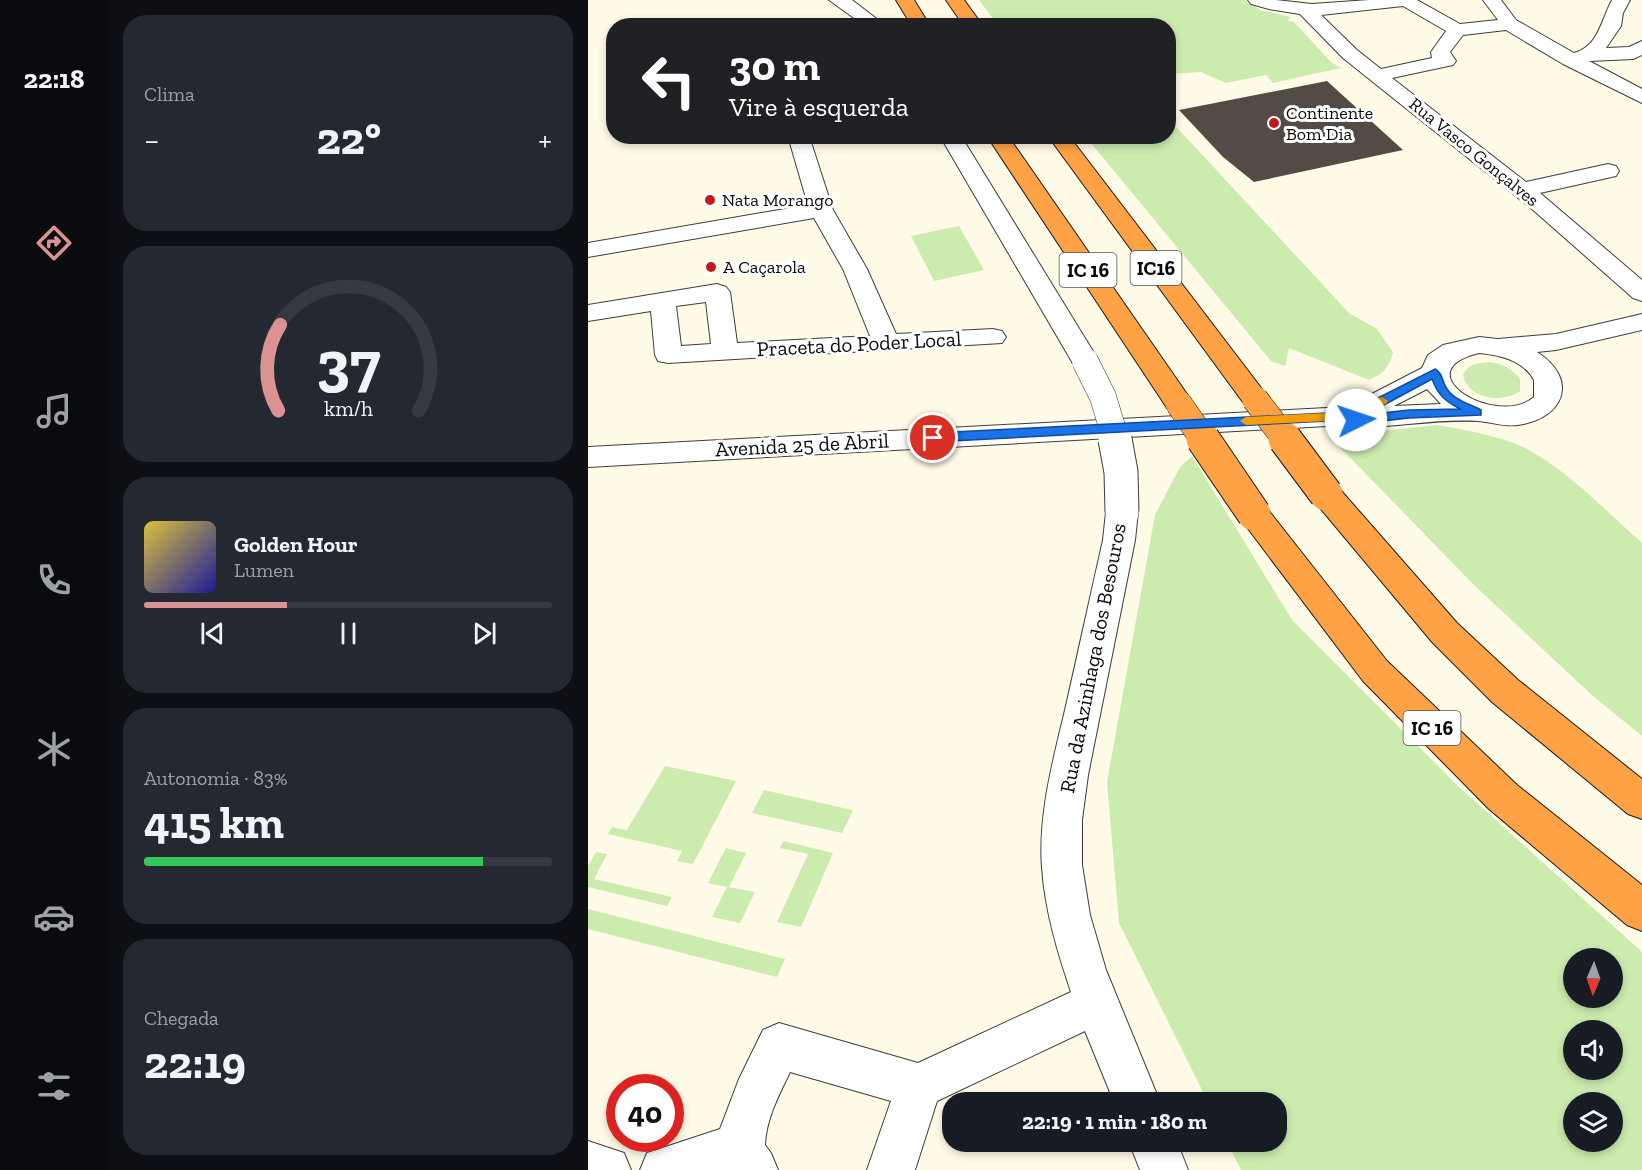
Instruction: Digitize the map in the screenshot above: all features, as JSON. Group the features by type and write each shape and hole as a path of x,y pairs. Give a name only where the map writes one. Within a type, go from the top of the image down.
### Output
{"highway":[{"path":"905,0 916,18"},
{"path":"955,0 969,18"},
{"name":"IC 16","path":"1002,144 1254,514 1375,671 1503,796 1642,911"},
{"name":"IC16","path":"1064,144 1326,494 1445,633 1504,691 1642,802"}],"street":[{"path":"837,0 852,7 866,18"},
{"path":"1257,0 1272,6 1306,10 1404,1 1454,34"},
{"path":"1492,0 1510,24 1570,60 1642,97"},
{"path":"1592,54 1614,22 1614,13 1621,0"},
{"name":"Rua Vasco Gonçalves","path":"1306,10 1343,48 1522,190 1642,293"},
{"path":"1614,22 1633,25"},
{"path":"1378,75 1446,61 1440,52 1454,34 1510,24"},
{"path":"1570,60 1592,54 1633,53 1642,47"},
{"path":"800,144 821,210 855,269 886,342"},
{"name":"Rua da Azinhaga dos Besouros","path":"955,144 1085,361 1105,398 1114,426 1122,488 1119,540 1069,768 1061,848 1064,887 1070,920 1098,1002 1133,1092"},
{"path":"1522,190 1608,171"},
{"path":"588,250 821,210"},
{"path":"588,313 717,292 725,352"},
{"name":"Praceta do Poder Local","path":"663,301 668,355 993,337"},
{"path":"1327,417 1378,403 1435,373 1443,356 1452,350 1479,345 1556,342 1642,322"},
{"path":"1327,417 1356,420 1409,414 1477,412 1506,417 1532,412 1548,399 1550,390 1562,371 1582,354 1599,346 1642,336"},
{"path":"1494,346 1523,355 1535,363 1562,371"},
{"path":"1435,373 1442,391 1451,400 1477,412"},
{"name":"Avenida 25 de Abril","path":"588,457 1327,417"},
{"path":"664,1170 748,1158 747,1117 779,1046 919,1086 1098,1002"},
{"path":"891,1170 919,1086"},
{"path":"1157,1152 1164,1170"},
{"path":"588,1165 608,1170"}],"green space":[{"path":"979,0 1244,0 1260,10 1290,17 1288,21 1294,22 1331,62 1341,68 1273,83 1266,75 1226,83 1201,72 1176,74 1176,18 993,18"},
{"path":"1176,127 1350,314 1376,328 1393,352 1388,366 1369,380 1289,348 1285,366 1271,361 1092,144 1176,144"},
{"path":"959,226 984,270 934,281 911,236"},
{"path":"1489,362 1502,365 1514,372 1520,379 1520,391 1513,395 1495,398 1478,394 1471,389 1463,375 1467,368"},
{"path":"1436,425 1496,437 1529,450 1573,481 1642,543 1642,736 1593,696 1475,586 1330,437"},
{"path":"1192,456 1292,620 1457,785 1642,952 1642,1170 1241,1170 1232,1152 1287,1152 1287,1092 1203,1092 1119,923 1107,782 1155,515 1180,467"},
{"path":"665,766 736,781 693,864 677,861 682,851 608,834 612,827 627,830"},
{"path":"764,790 853,810 842,833 752,813"},
{"path":"783,841 833,853 801,927 777,922 808,854 780,848"},
{"path":"726,848 746,853 729,887 755,892 740,923 712,917 727,887 708,883"},
{"path":"596,852 607,854 594,879 672,897 667,906 588,887 588,866"},
{"path":"588,909 785,959 777,977 588,929"}],"building":[{"name":"Continente Bom Dia","path":"1327,81 1403,150 1254,182 1223,157 1179,110"}],"slow traffic":[{"path":"1246,421 1327,417 1382,401"}],"place":[{"name":"Continente Bom Dia","path":"1274,123"},
{"name":"Nata Morango","path":"710,200"},
{"name":"A Caçarola","path":"711,267"}],"route":[{"path":"933,438 1327,417 1378,403 1435,373 1442,391 1451,400 1477,412 1409,414 1356,420"}]}
